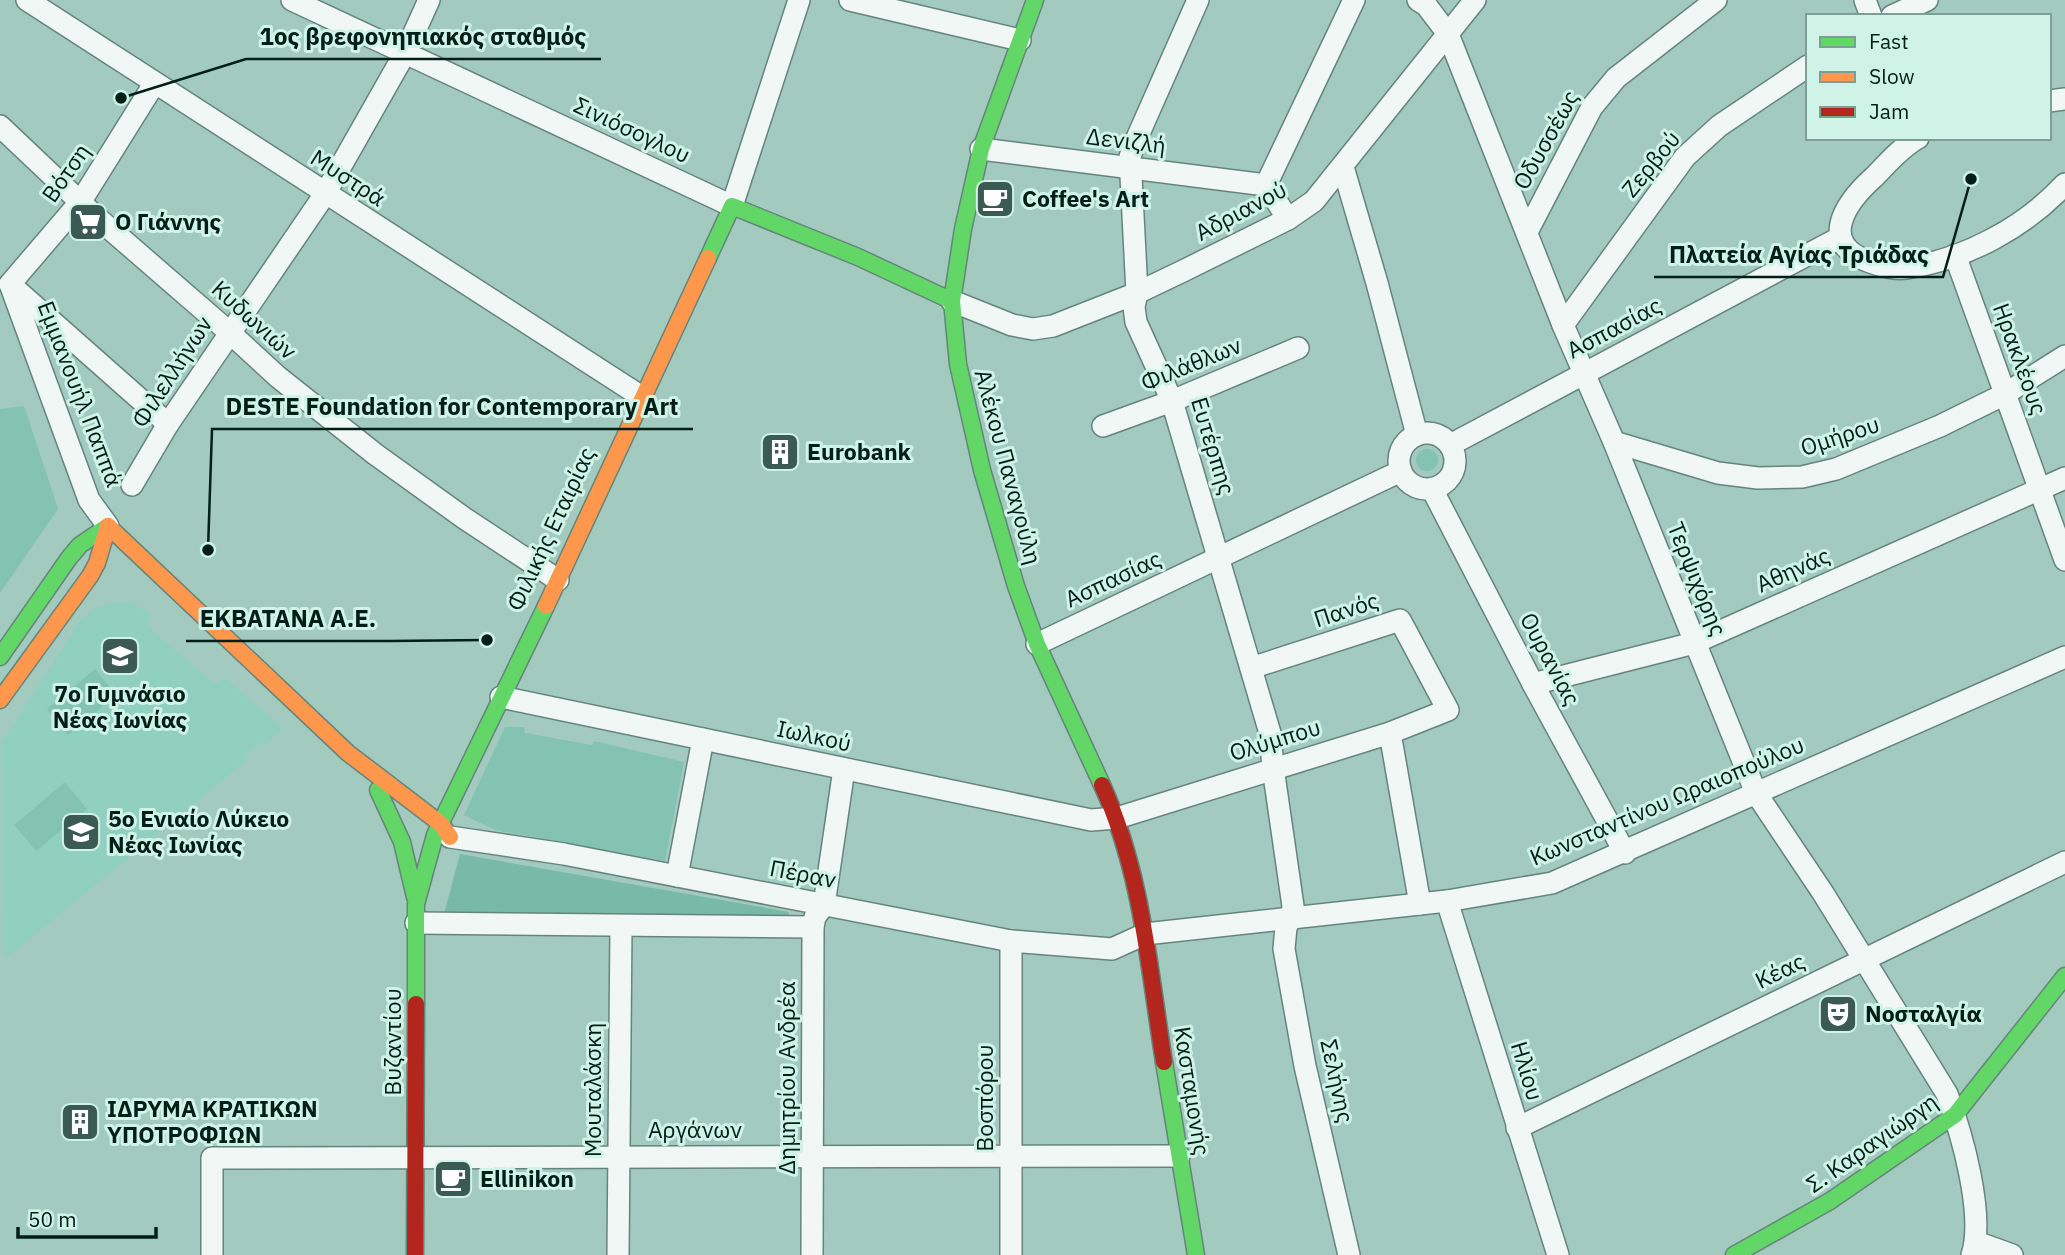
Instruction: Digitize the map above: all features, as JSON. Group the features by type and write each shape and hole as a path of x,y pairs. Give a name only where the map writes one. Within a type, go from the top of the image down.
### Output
{"street":[{"name":"Σινιόσογλου","path":"292,0 732,206 952,301"},
{"name":"Φιλελλήνων","path":"132,485 168,424 229,332 325,194 405,53 429,0"},
{"name":"Φιλικής Εταιρίας","path":"416,914 431,830 501,697 558,580 732,206 799,0"},
{"path":"850,0 1020,40"},
{"name":"Αλέκου Παναγούλη","path":"1035,0 981,149 963,229 952,301 958,364 982,470 1016,586 1037,644 1117,818 1126,846 1144,934"},
{"name":"Ευτέρπης","path":"1198,0 1133,147 1130,167 1137,293 1134,307 1136,322 1172,401 1270,733 1293,906 1291,919"},
{"path":"1289,219 1265,185 1354,0"},
{"name":"Τερψιχόρης","path":"1418,0 1426,5 1448,34 1563,325 1615,442 1756,793 1947,1094 1955,1115 1974,1196 1974,1249"},
{"name":"Αδριανού","path":"952,301 1012,326 1053,326 1137,293 1289,219 1314,201 1343,167 1475,0"},
{"name":"Οδυσσέως","path":"1527,232 1592,107 1604,92 1616,78 1716,0"},
{"path":"1896,14 1927,0"},
{"name":"Μυστρά","path":"36,2 154,84 642,397"},
{"name":"Ζερβού","path":"1563,325 1685,157 1719,126 1806,67"},
{"name":"Βότση","path":"5,280 81,201 154,84"},
{"name":"Κυδωνιών","path":"0,126 278,377 375,454 464,518 558,580"},
{"path":"1914,140 1861,188 1844,213 1839,229 1839,238 1850,251 1863,260 1882,267 1905,269 1955,255 2015,226 2065,184"},
{"name":"Δενιζλή","path":"981,149 1265,185"},
{"path":"1343,167 1417,435"},
{"name":"Ασπασίας","path":"1450,445 1839,238"},
{"name":"Ηρακλέους","path":"1955,255 2065,560"},
{"path":"904,278 928,307"},
{"path":"5,280 168,424"},
{"name":"Εμμανουήλ Παππά","path":"5,280 89,500 108,526 431,830"},
{"path":"940,324 958,364"},
{"name":"Φιλάθλων","path":"1103,426 1172,401 1298,348"},
{"name":"Ομήρου","path":"1615,442 1729,475 1758,478 1802,477 1836,470 1875,454 2005,394 2065,356"},
{"path":"1429,433 1441,436 1450,445 1455,455 1455,467 1451,477 1443,485 1432,489 1413,485 1401,471 1399,460 1402,450 1408,441 1417,435 1429,433"},
{"name":"Ασπασίας","path":"1037,644 1401,471"},
{"name":"Αθηνάς","path":"1533,684 1694,643 2065,478"},
{"name":"Ουρανίας","path":"1432,489 1533,684 1625,853"},
{"path":"0,657 69,558 80,545 108,526"},
{"path":"0,700 90,576 97,563 108,526"},
{"name":"Πανός","path":"1251,668 1399,620 1448,710"},
{"name":"Κωνσταντίνου Ωραιοπούλου","path":"1144,934 1447,901 1552,883 2065,657"},
{"name":"Ιωλκού","path":"501,697 1091,820 1117,818"},
{"name":"Ολύμπου","path":"1117,818 1390,733 1448,710"},
{"path":"1390,733 1420,904"},
{"path":"677,876 703,739"},
{"name":"Εμμανουήλ Παππά","path":"348,753 362,774 378,790 431,830"},
{"name":"Δημητρίου Ανδρέα","path":"813,1255 813,927 815,917 824,905 844,769"},
{"path":"378,790 405,848 416,914 621,926 813,927"},
{"name":"Πέραν","path":"431,830 1011,941 1112,949 1144,934"},
{"name":"Κέας","path":"1517,1128 2065,862"},
{"name":"Ηλίου","path":"1447,901 1558,1255"},
{"name":"Βυζαντίου","path":"415,1255 416,914"},
{"name":"Σελήνης","path":"1291,919 1286,927 1286,962 1305,1066 1349,1255"},
{"name":"Μουταλάσκη","path":"618,1255 621,926"},
{"name":"Κασταμονής","path":"1144,934 1196,1255"},
{"name":"Βοσπόρου","path":"1011,941 1011,1255"},
{"name":"Σ. Καραγιώργη","path":"1734,1255 1830,1201 1955,1115 2065,976"},
{"name":"Αργάνων","path":"212,1255 212,1158 1179,1156"},
{"path":"1974,1249 2012,1255"}],"shaded area":[{"path":"24,406 58,509 0,593 0,409"},
{"path":"1423,449 1431,449 1438,456 1438,464 1431,471 1423,471 1416,464 1416,456"},
{"name":"5ο Ενιαίο Λύκειο Νέας Ιωνίας","path":"117,601 130,602 150,613 148,627 216,685 224,677 283,729 264,745 262,742 246,754 247,760 4,960 1,744 82,618 94,608"},
{"path":"95,669 116,695 68,735 47,709"},
{"path":"505,727 524,727 525,733 592,745 594,741 684,762 665,861 495,830 464,815"},
{"path":"65,782 87,809 36,851 14,825"},
{"path":"460,854 789,912 787,919 444,914"}],"traffic: fast":[{"path":"1035,0 981,149 963,229 952,301 958,364 982,470 1016,586 1037,644 1102,785"},
{"path":"708,258 732,206 858,257 952,301"},
{"path":"0,657 69,558 80,545 108,526"},
{"path":"416,1004 416,904 435,835 546,606"},
{"path":"378,790 402,842 415,897"},
{"path":"1734,1255 1830,1201 1955,1115 2065,976"},
{"path":"1164,1062 1196,1255"}],"traffic: slow":[{"path":"546,606 708,258"},
{"path":"108,526 348,753 441,824 450,837"},
{"path":"0,700 90,576 97,563 108,526"}],"traffic: jam":[{"path":"1102,785 1116,818 1135,886 1164,1062"},
{"path":"415,1255 416,1004"}],"place":[{"name":"1ος βρεφονηπιακός σταθμός","path":"121,98"},
{"name":"Πλατεία Αγίας Τριάδας","path":"1971,179"},
{"name":"Coffee's Art","path":"995,199"},
{"name":"Ο Γιάννης","path":"88,222"},
{"name":"Eurobank","path":"780,452"},
{"name":"DESTE Foundation for Contemporary Art","path":"208,550"},
{"name":"ΕΚΒΑΤΑΝΑ Α.Ε.","path":"487,640"},
{"name":"7ο Γυμνάσιο Νέας Ιωνίας","path":"120,656"},
{"name":"5ο Ενιαίο Λύκειο Νέας Ιωνίας","path":"81,832"},
{"name":"Νοσταλγία","path":"1838,1014"},
{"name":"ΙΔΡΥΜΑ ΚΡΑΤΙΚΩΝ ΥΠΟΤΡΟΦΙΩΝ","path":"80,1122"},
{"name":"Ellinikon","path":"453,1179"}]}
